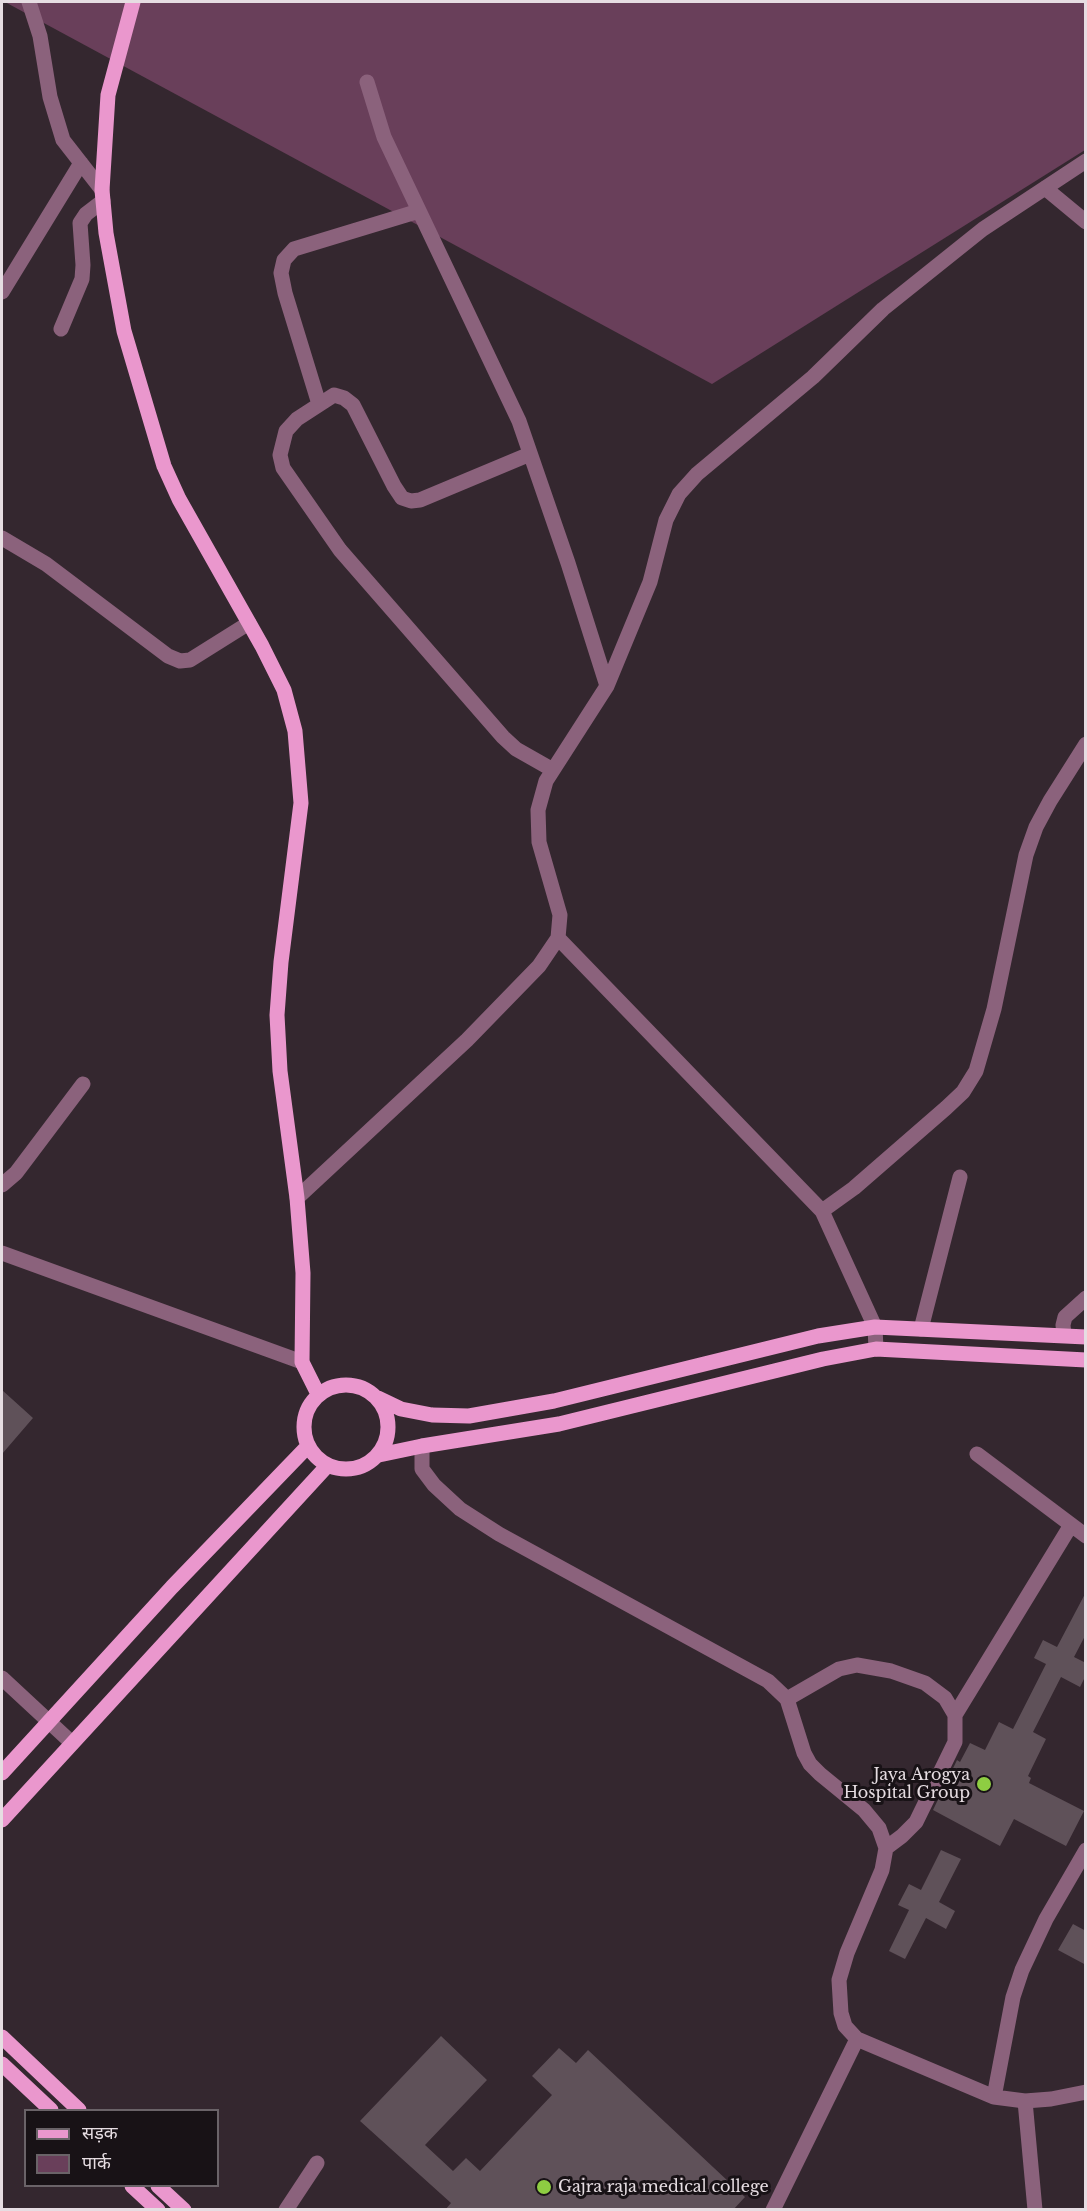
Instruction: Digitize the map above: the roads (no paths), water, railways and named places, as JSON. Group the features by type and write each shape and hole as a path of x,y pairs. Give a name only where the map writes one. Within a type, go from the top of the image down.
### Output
{"main road":[{"path":"132,3 108,95 103,196 106,233 124,331 164,466 179,499 284,690 295,731 301,803 280,962 277,1015 280,1071 297,1198 303,1273 302,1362 318,1394"},
{"path":"378,1398 387,1413 389,1430 386,1443 379,1455 368,1464 355,1469 341,1469 328,1465 308,1446 304,1432 304,1418 309,1405 318,1394 333,1386 349,1384 365,1388 378,1398 401,1409 432,1415 469,1416 554,1401 818,1336 875,1327 1086,1337"},
{"path":"379,1455 559,1424 823,1359 876,1349 1086,1360"},
{"path":"2,1773 172,1587 308,1446"},
{"path":"2,1820 328,1465"},
{"path":"2,2037 78,2109"},
{"path":"2,2064 50,2109"},
{"path":"133,2187 158,2210"},
{"path":"159,2187 184,2210"}],"street":[{"path":"29,2 40,36 55,118 63,140 103,196 80,223 82,279 62,329"},
{"path":"367,82 384,137 519,421 568,562 607,687"},
{"path":"297,1198 467,1040 539,966 558,938 560,915 539,842 538,810 546,781 607,687 650,582 666,520 679,494 697,474 813,377 883,309 983,229 1086,161"},
{"path":"2,292 81,163"},
{"path":"1045,188 1086,222"},
{"path":"319,404 285,293 281,273 284,260 294,249 419,211"},
{"path":"530,454 420,500 411,501 402,498 394,486 353,405 344,398 334,396 297,419 286,431 280,454 283,468 340,550 516,749 553,770"},
{"path":"2,538 46,564 168,656 180,661 190,660 249,623"},
{"path":"822,1211 854,1188 946,1108 963,1092 976,1071 994,1009 1026,855 1036,827 1050,801 1086,744"},
{"path":"558,938 822,1211 875,1327 876,1349"},
{"path":"2,1185 16,1173 82,1084"},
{"path":"921,1329 960,1177"},
{"path":"2,1253 302,1362"},
{"path":"1064,1335 1065,1317 1086,1298"},
{"path":"422,1446 422,1469 434,1485 459,1509 499,1534 768,1681 787,1699 804,1753 810,1764 864,1810 879,1828 886,1848 882,1870 847,1953 839,1980 841,2013 845,2026 857,2039 994,2097 1025,2101 1051,2099 1086,2092"},
{"path":"978,1454 1086,1536"},
{"path":"886,1848 916,1822 955,1742 955,1714 1071,1525"},
{"path":"787,1699 839,1669 857,1665 891,1671 925,1683 945,1698 955,1714"},
{"path":"2,1678 72,1743"},
{"path":"994,2097 1013,1997 1022,1970 1046,1919 1086,1850"},
{"path":"773,2210 857,2039"},
{"path":"1025,2101 1035,2210"},
{"path":"286,2210 316,2163"}],"place":[{"name":"Jaya Arogya Hospital Group","path":"984,1784"},
{"name":"Gajra raja medical college","path":"544,2187"}]}
